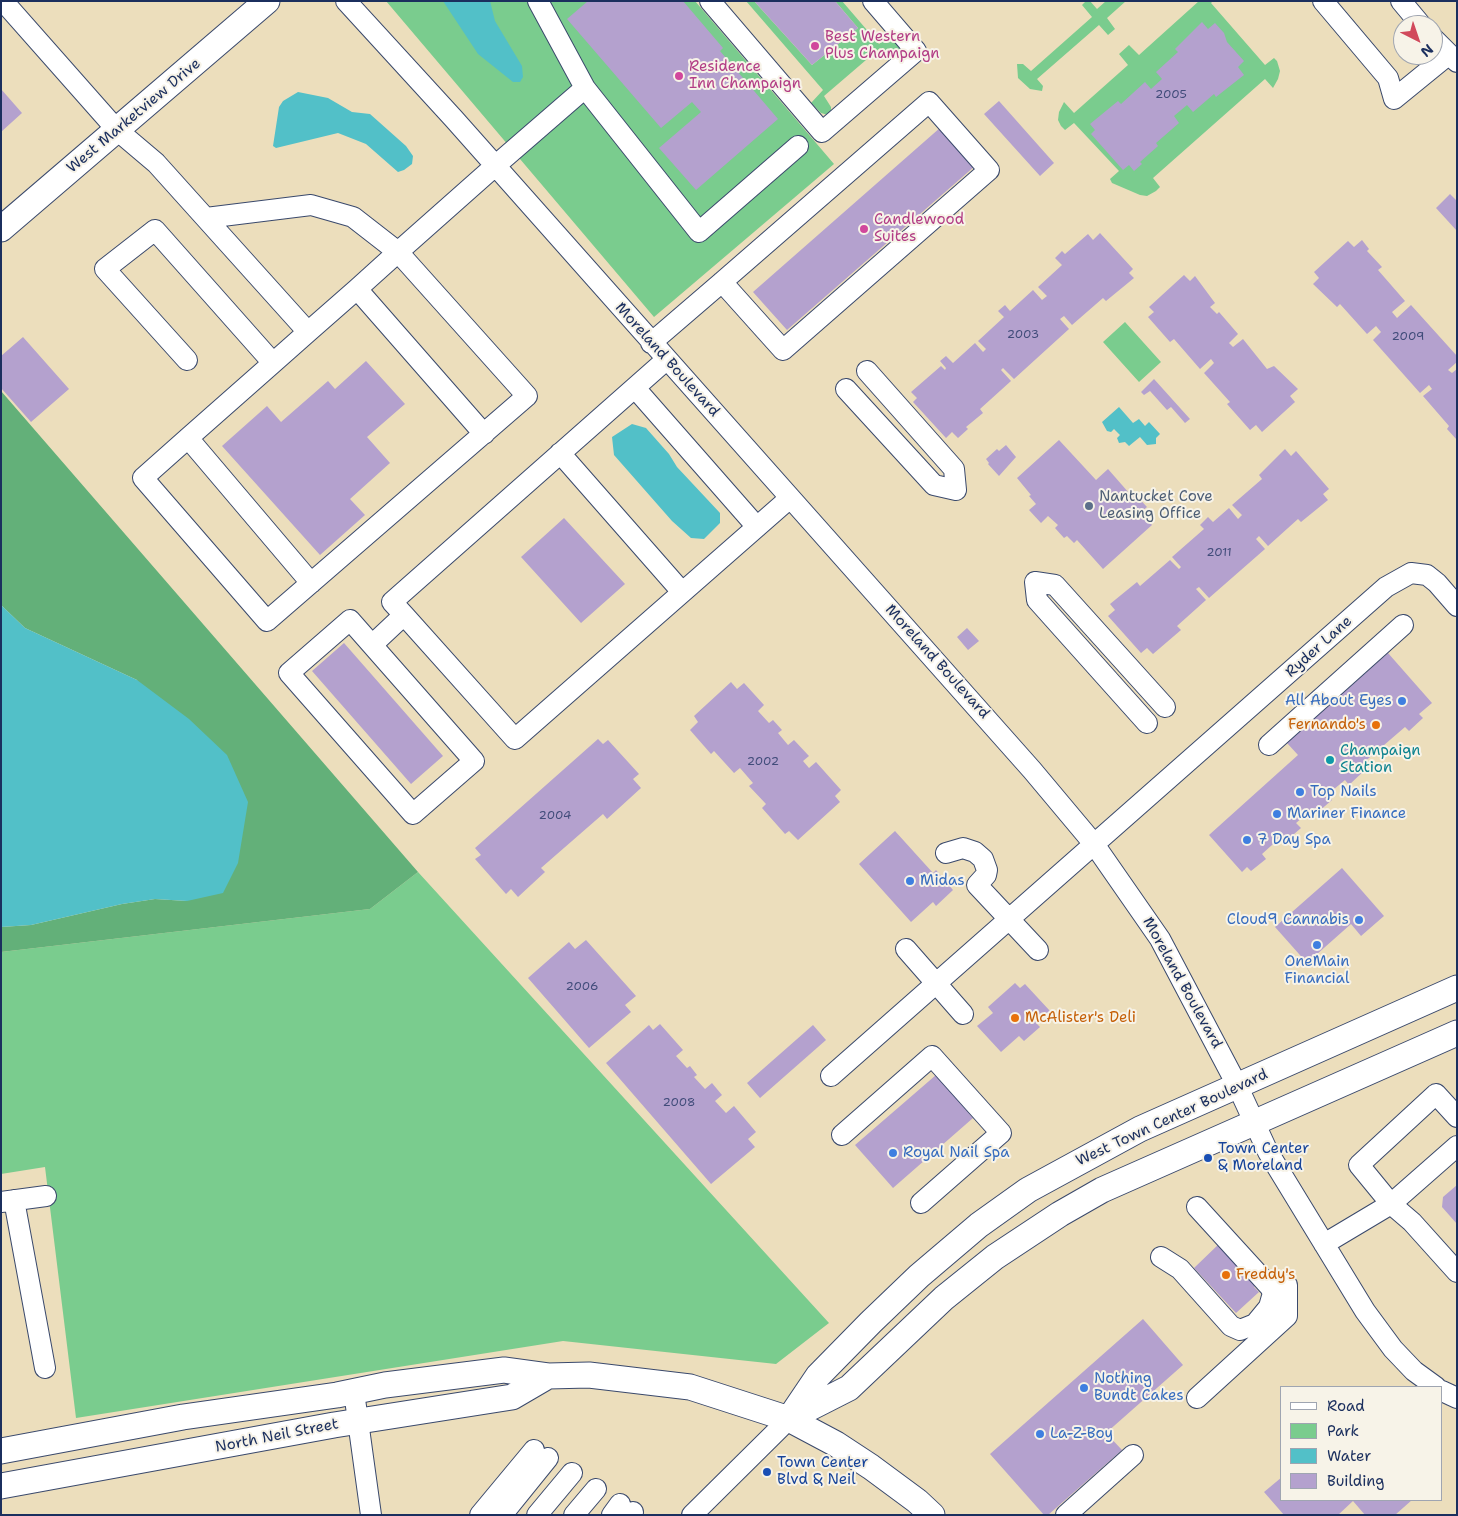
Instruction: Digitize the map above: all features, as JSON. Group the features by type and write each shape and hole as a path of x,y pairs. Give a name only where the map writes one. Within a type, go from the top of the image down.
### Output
{"main road":[{"name":"West Marketview Drive","path":"1,229 267,1"},
{"name":"West Town Center Boulevard","path":"789,1419 818,1376 919,1276 979,1225 1028,1190 1083,1158 1140,1129 1457,988"},
{"name":"West Town Center Boulevard","path":"789,1419 849,1388 944,1298 996,1257 1033,1230 1102,1190 1457,1033"},
{"name":"North Neil Street","path":"1,1450 184,1417 354,1392 385,1385 504,1370 548,1376 589,1375 690,1387 789,1419 836,1444 871,1467 917,1501 932,1515"},
{"name":"North Neil Street","path":"1,1486 359,1422 512,1397 548,1376"}],"street":[{"name":"Moreland Boulevard","path":"346,1 1032,770 1094,844 1160,939 1237,1086 1254,1124 1365,1311 1393,1349 1414,1371 1435,1386"},
{"path":"538,1 585,88 699,232 798,146"},
{"path":"710,1 822,132 916,51 873,1"},
{"path":"1324,1 1388,78 1394,99 1452,59 1443,49"},
{"path":"1401,1 1413,15"},
{"path":"5,4 117,130 156,163 308,332"},
{"path":"206,218 311,205 354,217 398,252 527,396 267,621 143,478 357,289 398,252 495,166 585,88"},
{"path":"652,343 722,282 929,102 989,170 783,350 722,282"},
{"path":"187,360 105,269 155,230 273,363"},
{"path":"357,289 484,434"},
{"path":"666,360 392,602 515,739 790,498"},
{"path":"846,389 934,485 956,490 954,469 867,371"},
{"path":"635,388 757,526"},
{"path":"188,438 311,583"},
{"path":"560,454 682,592"},
{"name":"Ryder Lane","path":"1094,844 1386,587 1400,577 1411,573 1427,575 1437,583 1457,606"},
{"path":"1147,723 1037,600 1035,582 1055,585 1165,706"},
{"path":"372,645 404,615"},
{"path":"350,620 372,645 474,761 413,814 289,673 350,620"},
{"path":"1269,745 1403,625"},
{"path":"831,1076 1094,844"},
{"path":"946,853 963,848 975,852 983,859 987,870 986,875 977,885 1038,950"},
{"path":"906,949 963,1014"},
{"path":"842,1135 932,1056 1001,1133 921,1203"},
{"path":"1457,1117 1436,1094 1359,1164 1391,1204 1412,1222 1457,1272"},
{"path":"1324,1244 1391,1204 1457,1146"},
{"path":"45,1368 8,1201 46,1196"},
{"path":"1161,1256 1180,1269 1231,1326 1240,1330 1255,1324 1269,1307 1273,1293 1270,1286 1197,1207"},
{"path":"1197,1398 1287,1316 1287,1285"},
{"path":"1443,1391 1457,1398"},
{"path":"354,1392 371,1515"},
{"name":"West Town Center Boulevard","path":"692,1515 789,1419"},
{"path":"480,1515 541,1454 502,1515"},
{"path":"1066,1515 1134,1455"},
{"path":"538,1515 572,1474"},
{"path":"574,1515 596,1489"}],"green space":[{"path":"386,1 695,1 834,164 654,317"},
{"path":"746,1 754,1 812,65 858,28 835,1 842,1 879,44 890,35 900,47 899,54 895,58 890,57 880,48 824,96 831,107 831,111 828,115 821,113 811,103 823,90"},
{"path":"1086,1 1090,1 1097,9 1106,1 1126,1 1107,18 1115,29 1108,35 1099,25 1037,79 1043,86 1042,91 1030,89 1018,78 1017,64 1023,64 1031,71 1092,17 1082,5"},
{"path":"1199,1 1213,1 1211,3 1265,65 1274,58 1280,71 1278,79 1273,88 1265,79 1153,178 1160,187 1156,191 1147,196 1140,195 1112,183 1110,179 1119,171 1074,123 1065,130 1058,120 1059,112 1064,102 1074,113 1128,65 1119,54 1129,45 1139,55"},
{"path":"1125,322 1161,362 1139,382 1103,342"},
{"path":"1,391 418,872 370,909 1,952 1,927 31,925 122,904 155,899 187,901 137,680 25,628 1,605"},
{"path":"418,872 829,1323 776,1364 563,1341 76,1418 45,1167 1,1174 1,952 370,909"}],"water":[{"path":"443,1 490,1 495,21 522,66 523,77 520,82 513,82 478,54"},
{"path":"298,92 328,98 352,112 370,114 406,146 413,156 412,164 398,172 366,144 338,133 276,148 273,146 279,107 283,101"},
{"path":"1119,407 1133,423 1139,419 1145,426 1149,422 1160,434 1156,438 1156,444 1147,445 1140,437 1129,446 1125,442 1119,443 1117,438 1120,435 1114,429 1111,432 1107,431 1102,422"},
{"path":"632,424 646,428 669,454 677,467 720,513 720,523 704,539 691,538 672,521 614,455 612,437"},
{"path":"1,605 25,628 137,680 189,719 227,755 248,802 238,863 223,893 187,901 155,899 122,904 31,925 1,927"}],"building":[{"name":"Residence Inn Champaign","path":"588,1 683,1 723,48 720,51 778,119 696,190 659,148 701,112 692,102 661,128 567,19"},
{"name":"Best Western Plus Champaign","path":"754,1 835,1 858,28 812,65"},
{"path":"1202,22 1208,29 1215,23 1224,33 1227,42 1244,61 1238,67 1244,75 1216,97 1214,94 1193,112 1187,105 1174,116 1179,123 1156,143 1158,146 1140,162 1142,164 1134,171 1129,165 1123,170 1091,134 1095,130 1090,124 1118,101 1121,104 1145,82 1151,89 1162,79 1156,72 1178,52 1175,49"},
{"path":"1,89 22,113 1,132"},
{"path":"999,101 1054,163 1040,176 984,114"},
{"name":"Candlewood Suites","path":"941,127 975,166 787,330 753,292"},
{"path":"1450,194 1457,201 1457,231 1436,208"},
{"path":"1100,233 1133,269 1129,273 1134,278 1106,301 1103,298 1072,325 1064,316 1060,319 1069,329 1014,379 1003,368 1001,370 1011,381 980,409 983,413 966,427 968,429 958,438 952,432 946,438 913,402 917,398 911,392 941,366 945,370 946,368 940,361 946,356 953,363 975,343 983,352 986,349 978,341 1004,317 998,311 1005,305 1010,311 1033,290 1042,300 1047,296 1038,287 1062,265 1055,258 1062,251 1065,254 1088,234 1093,240"},
{"path":"1362,240 1369,249 1367,251 1382,267 1378,270 1405,301 1392,312 1397,318 1411,305 1457,356 1457,362 1448,370 1452,373 1457,369 1457,440 1447,429 1449,426 1423,396 1432,389 1429,385 1420,393 1373,340 1381,332 1376,326 1367,334 1340,304 1337,307 1313,284 1319,278 1314,272 1348,241 1354,247"},
{"path":"1184,275 1190,281 1195,276 1215,303 1210,307 1217,314 1219,312 1238,334 1229,343 1233,347 1243,339 1267,369 1274,366 1298,389 1290,396 1295,402 1262,432 1256,425 1250,430 1227,404 1230,402 1204,373 1214,363 1211,359 1200,369 1174,339 1170,342 1148,317 1154,312 1149,307"},
{"path":"23,337 69,389 31,422 1,388 1,356"},
{"path":"366,361 405,404 367,437 390,463 350,499 365,515 320,555 222,446 267,406 281,422 328,381 335,389"},
{"path":"1154,379 1190,419 1185,423 1171,407 1167,410 1150,391 1144,395 1141,392"},
{"name":"Nantucket Cove Leasing Office","path":"1059,440 1096,480 1108,469 1129,493 1132,491 1147,507 1141,512 1152,525 1103,569 1077,540 1074,543 1067,536 1064,538 1055,528 1058,525 1048,516 1041,523 1029,510 1036,504 1017,478"},
{"path":"1006,445 1016,457 999,476 986,459 997,449 999,451"},
{"path":"1285,449 1291,456 1296,451 1329,489 1323,494 1328,500 1301,522 1298,519 1268,546 1259,536 1256,539 1265,549 1209,598 1199,587 1196,589 1206,600 1177,626 1181,630 1153,654 1147,648 1141,653 1108,616 1115,610 1110,604 1137,582 1140,586 1170,560 1179,569 1181,567 1172,557 1204,529 1200,525 1208,517 1213,522 1229,508 1238,519 1242,515 1232,505 1262,479 1259,475"},
{"path":"564,518 625,584 581,623 521,557"},
{"path":"967,628 979,641 968,650 957,637"},
{"path":"344,643 443,756 411,784 312,671"},
{"name":"Champaign Station","path":"1388,653 1432,703 1419,714 1423,718 1409,731 1405,727 1362,764 1366,769 1349,785 1345,780 1327,795 1332,800 1318,812 1314,808 1296,823 1301,828 1286,841 1282,836 1262,854 1266,859 1251,871 1247,867 1242,872 1209,835 1298,755 1287,743"},
{"path":"731,682 737,689 744,683 764,705 758,711 769,723 773,720 782,730 778,733 788,745 794,740 809,756 803,761 809,768 816,762 841,790 835,796 840,802 798,840 789,831 785,834 762,808 766,804 749,786 753,783 740,768 734,773 714,751 711,754 690,730 698,722 694,716"},
{"path":"598,739 603,744 608,740 639,774 633,779 641,788 607,819 603,814 541,868 545,872 518,897 511,889 506,894 475,859 481,855 475,848"},
{"name":"Midas","path":"895,831 933,873 936,870 953,890 936,906 933,902 911,922 859,864"},
{"path":"1342,868 1384,916 1361,936 1351,924 1307,963 1275,927"},
{"path":"586,940 636,996 625,1005 631,1012 589,1048 528,978 569,942 575,949"},
{"name":"McAlister's Deli","path":"1015,983 1020,988 1025,984 1050,1011 1036,1023 1040,1027 1024,1041 1019,1036 1001,1052 977,1026 993,1013 988,1007"},
{"path":"660,1024 683,1050 676,1056 687,1068 690,1066 697,1075 694,1077 705,1089 712,1083 722,1095 715,1101 726,1113 734,1106 756,1132 748,1139 755,1147 711,1184 606,1063 649,1025 653,1030"},
{"path":"813,1025 826,1040 760,1098 747,1083"},
{"path":"936,1075 973,1118 893,1188 855,1145"},
{"path":"1457,1185 1457,1224 1442,1207 1443,1197"},
{"name":"Freddy's","path":"1221,1242 1258,1283 1254,1287 1259,1292 1236,1313 1194,1268"},
{"path":"1143,1319 1183,1365 1106,1433 1122,1450 1048,1515 1044,1515 990,1454"},
{"path":"1280,1479 1280,1501 1353,1501 1338,1515 1284,1515 1264,1492"},
{"path":"1353,1501 1411,1501 1395,1515 1365,1515"}],"place":[{"name":"Best Western Plus Champaign","path":"815,46"},
{"name":"Residence Inn Champaign","path":"679,76"},
{"name":"Candlewood Suites","path":"864,229"},
{"name":"Nantucket Cove Leasing Office","path":"1089,506"},
{"name":"All About Eyes","path":"1402,701"},
{"name":"Fernando's","path":"1376,725"},
{"name":"Champaign Station","path":"1330,760"},
{"name":"Top Nails","path":"1300,792"},
{"name":"Mariner Finance","path":"1277,814"},
{"name":"7 Day Spa","path":"1247,840"},
{"name":"Midas","path":"910,881"},
{"name":"Cloud9 Cannabis","path":"1359,920"},
{"name":"OneMain Financial","path":"1317,945"},
{"name":"McAlister's Deli","path":"1015,1018"},
{"name":"Royal Nail Spa","path":"893,1153"},
{"name":"Town Center & Moreland","path":"1208,1158"},
{"name":"Freddy's","path":"1226,1275"},
{"name":"Nothing Bundt Cakes","path":"1084,1388"},
{"name":"La-Z-Boy","path":"1040,1434"},
{"name":"Town Center Blvd & Neil","path":"767,1472"}]}
